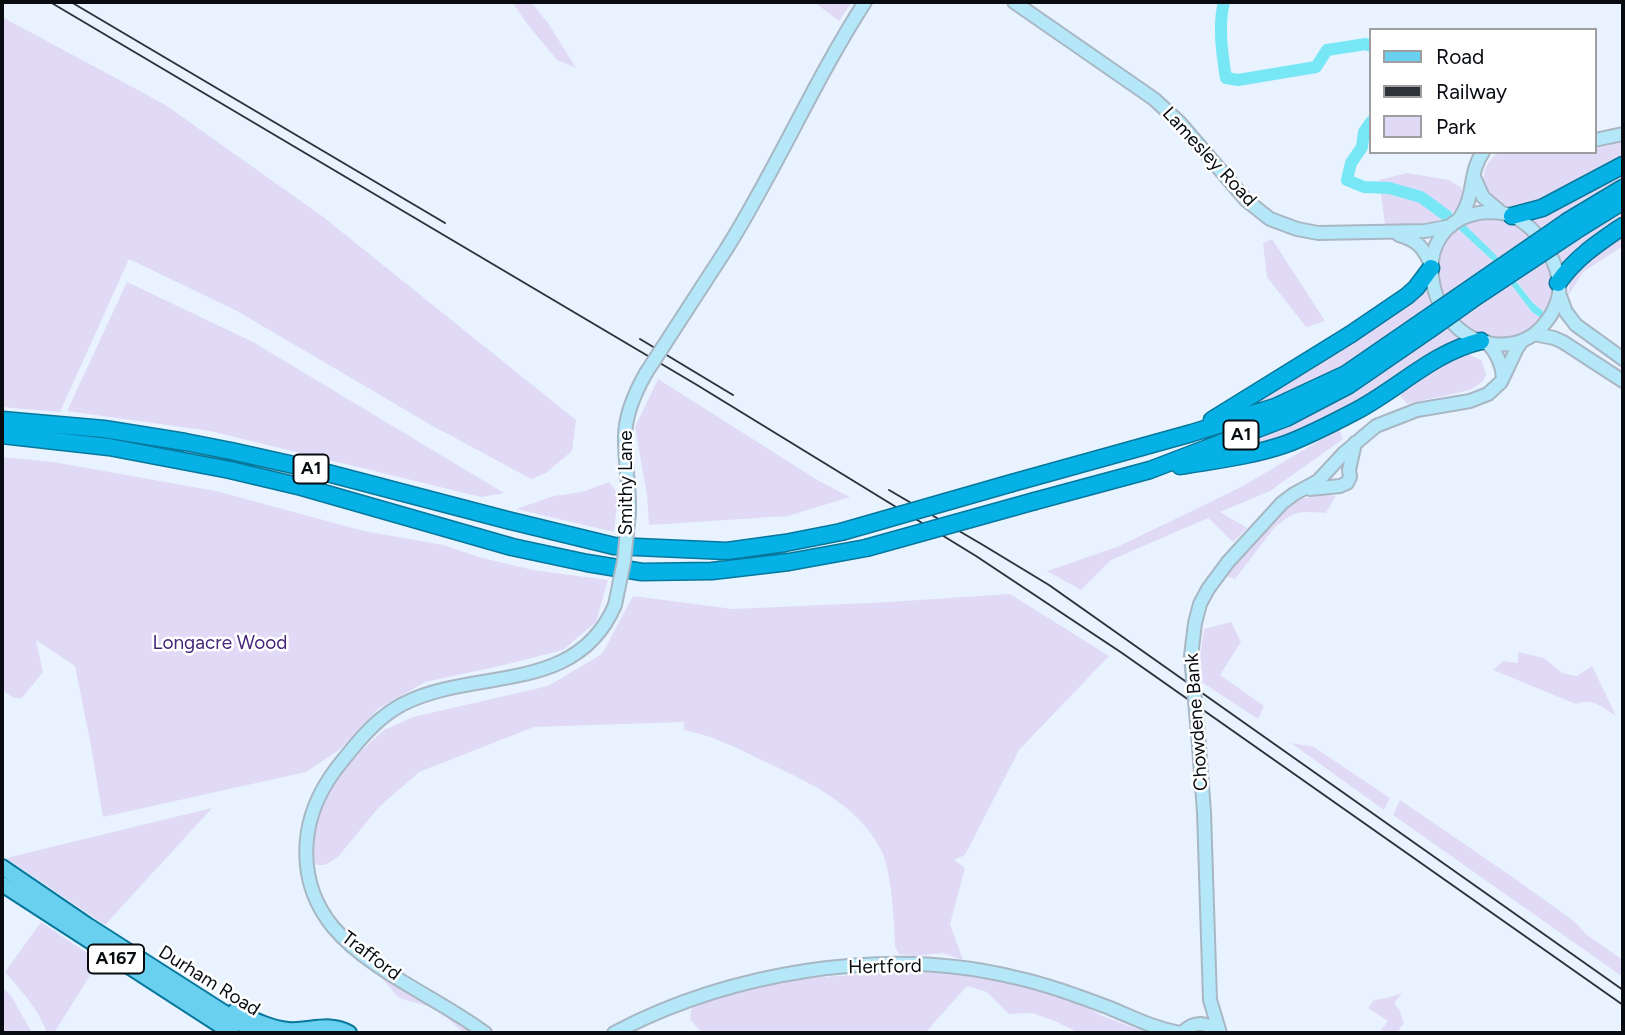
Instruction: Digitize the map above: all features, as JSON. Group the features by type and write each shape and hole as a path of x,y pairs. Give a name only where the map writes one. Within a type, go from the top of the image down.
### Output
{"highway":[{"path":"1507,214 1532,211 1548,205 1623,165"},
{"name":"A1","path":"2,435 109,447 220,467 302,487 512,547 642,572 712,571 789,562 866,548 1150,470 1286,418 1349,385 1426,326 1623,188"},
{"name":"A1","path":"1572,226 1623,201"},
{"path":"1559,288 1570,267 1582,255 1623,226"},
{"path":"1192,433 1351,334 1406,296 1416,288 1431,266"},
{"name":"A1","path":"2,419 104,429 231,451 614,546 727,551 841,532 1275,407 1346,374 1426,326"},
{"path":"1150,470 1238,457 1286,444 1356,411 1448,352 1467,344 1484,342"}],"main road":[{"name":"Durham Road","path":"2,867 256,1033"},
{"name":"Durham Road","path":"2,884 232,1033"},
{"path":"186,988 273,1027 295,1030 334,1027 349,1033"}],"street":[{"name":"Smithy Lane","path":"305,844 315,806 329,778 368,730 386,714 426,694 534,671 566,660 595,638 606,622 615,605 624,561 629,513 626,426 635,394 763,187 836,48 865,2"},
{"name":"Lamesley Road","path":"1014,2 1154,99 1180,123 1240,193 1262,214 1288,227 1308,232 1425,231 1455,223"},
{"path":"1597,141 1623,135"},
{"path":"1482,154 1475,167 1469,201 1437,244 1431,266 1435,294 1444,313 1463,331 1495,351 1500,360 1503,378"},
{"path":"1474,177 1482,197 1528,226 1543,243 1554,264 1566,312 1576,325 1623,359"},
{"path":"1455,223 1475,213 1507,214"},
{"name":"Lamesley Road","path":"1389,232 1417,242 1431,266"},
{"path":"1484,342 1506,344 1522,341 1534,334 1550,317 1556,305 1559,288"},
{"path":"1534,334 1563,342 1623,381"},
{"path":"1503,378 1522,341"},
{"name":"Chowdene Bank","path":"1220,1033 1210,1000 1204,825 1191,656 1197,615 1204,596 1236,552 1277,508 1288,498 1318,481 1355,442 1376,426 1403,414 1461,404 1483,397 1499,385 1503,378"},
{"path":"1349,470 1341,464 1330,469 1329,482 1342,486 1348,482 1355,442"},
{"name":"Chowdene Bank","path":"1306,489 1335,486"},
{"name":"Trafford","path":"305,844 306,865 313,892 327,919 340,934 377,965 453,1010 485,1033"},
{"name":"Hertford","path":"614,1033 679,1004 761,980 816,970 891,964 951,966 1014,977 1064,990 1159,1031 1184,1031 1199,1024 1210,1026 1220,1033"},
{"path":"1184,1031 1210,1000"}],"green space":[{"path":"512,2 531,2 548,23 576,68 557,60"},
{"path":"814,2 852,2 839,21"},
{"path":"2,17 164,104 322,216 576,420 572,451 546,473 531,479 431,425 237,311 129,259 60,412 2,407"},
{"path":"1623,142 1623,160 1550,199 1524,206 1512,206 1501,203 1486,189 1485,170 1498,154 1597,154 1597,148"},
{"path":"1623,172 1623,181 1542,229 1529,217"},
{"path":"1407,173 1449,180 1462,188 1455,210 1434,221 1385,224 1379,180"},
{"path":"1623,208 1623,221 1564,267 1557,252"},
{"path":"1489,216 1510,220 1533,235 1499,259 1464,224"},
{"path":"1457,228 1494,262 1443,297 1437,259 1442,244"},
{"path":"1623,231 1623,246 1583,272 1568,296 1571,273"},
{"path":"1272,239 1325,321 1306,327 1267,277 1263,243"},
{"path":"1546,259 1552,286 1545,313 1532,302 1516,280"},
{"path":"127,282 253,342 504,493 481,497 210,431 67,411"},
{"path":"1511,283 1532,312 1541,318 1521,334 1511,338 1489,337 1458,319"},
{"path":"1426,288 1431,305 1341,368 1225,421"},
{"path":"1446,327 1461,340 1323,423 1284,437 1217,450 1317,412"},
{"path":"1469,354 1482,361 1486,375 1483,381 1470,390 1407,404 1397,392 1453,357"},
{"path":"658,379 819,481 850,497 788,516 649,525 647,495 635,427"},
{"path":"1339,429 1343,439 1270,491 1220,512 1247,528 1233,542 1208,518 1111,560 1081,590 1047,571 1117,547 1196,509 1243,486"},
{"name":"Longacre Wood","path":"2,457 53,462 216,491 364,531 443,545 533,570 608,580 596,622 563,650 425,682 378,709 339,750 306,772 103,817 75,666 36,640 43,672 22,698 14,698 2,690"},
{"path":"609,482 618,494 614,532 516,509 554,496 582,492"},
{"path":"1336,496 1326,513 1304,512 1288,517 1275,527 1235,579 1226,576 1290,505 1304,498"},
{"path":"1010,594 1109,656 1019,750 965,855 954,860 965,868 950,924 963,960 943,953 914,956 899,954 895,946 892,897 885,859 871,833 844,806 794,775 713,738 684,730 684,722 534,727 419,772 379,807 338,857 325,865 317,865 311,858 314,824 335,779 350,761 384,730 413,717 548,686 602,654 633,596 733,609"},
{"path":"1231,622 1241,642 1220,675 1264,706 1258,719 1203,683 1200,656 1204,629"},
{"path":"1518,652 1544,658 1562,673 1577,676 1592,666 1616,716 1597,704 1576,704 1493,670 1503,661 1518,663"},
{"path":"1291,743 1314,747 1390,798 1384,810"},
{"path":"1400,800 1514,878 1623,960 1623,977 1393,815"},
{"path":"212,808 105,925 6,858"},
{"path":"41,922 99,961 54,1033 47,1033 34,1008 5,972"},
{"path":"347,950 446,1011 468,1028 468,1033 464,1033 443,1014 399,998 379,975"},
{"path":"905,971 953,974 1029,987 1148,1033 1079,1033 1032,1013 1009,1014 987,992 967,986 925,1033 702,1033 690,1019 696,1002 797,979"},
{"path":"2,987 12,997 32,1033 2,1033"},
{"path":"1402,993 1394,1004 1404,1023 1397,1033 1379,1033 1388,1021 1368,1008 1374,1000"}],"water":[{"path":"1464,224 1495,254 1532,302 1545,313 1541,318 1532,312 1494,262 1457,228"}],"waterway":[{"path":"1224,2 1221,30 1226,78 1238,80 1316,67 1327,50 1370,46"},
{"path":"1370,123 1364,132 1362,147 1351,163 1347,180 1364,187 1389,188 1421,197 1447,216"}],"railway":[{"path":"50,2 697,385 976,556 1122,653 1623,1005"},
{"path":"71,2 445,223"},
{"path":"640,339 733,395"},
{"path":"889,490 1049,585 1623,990"}]}
